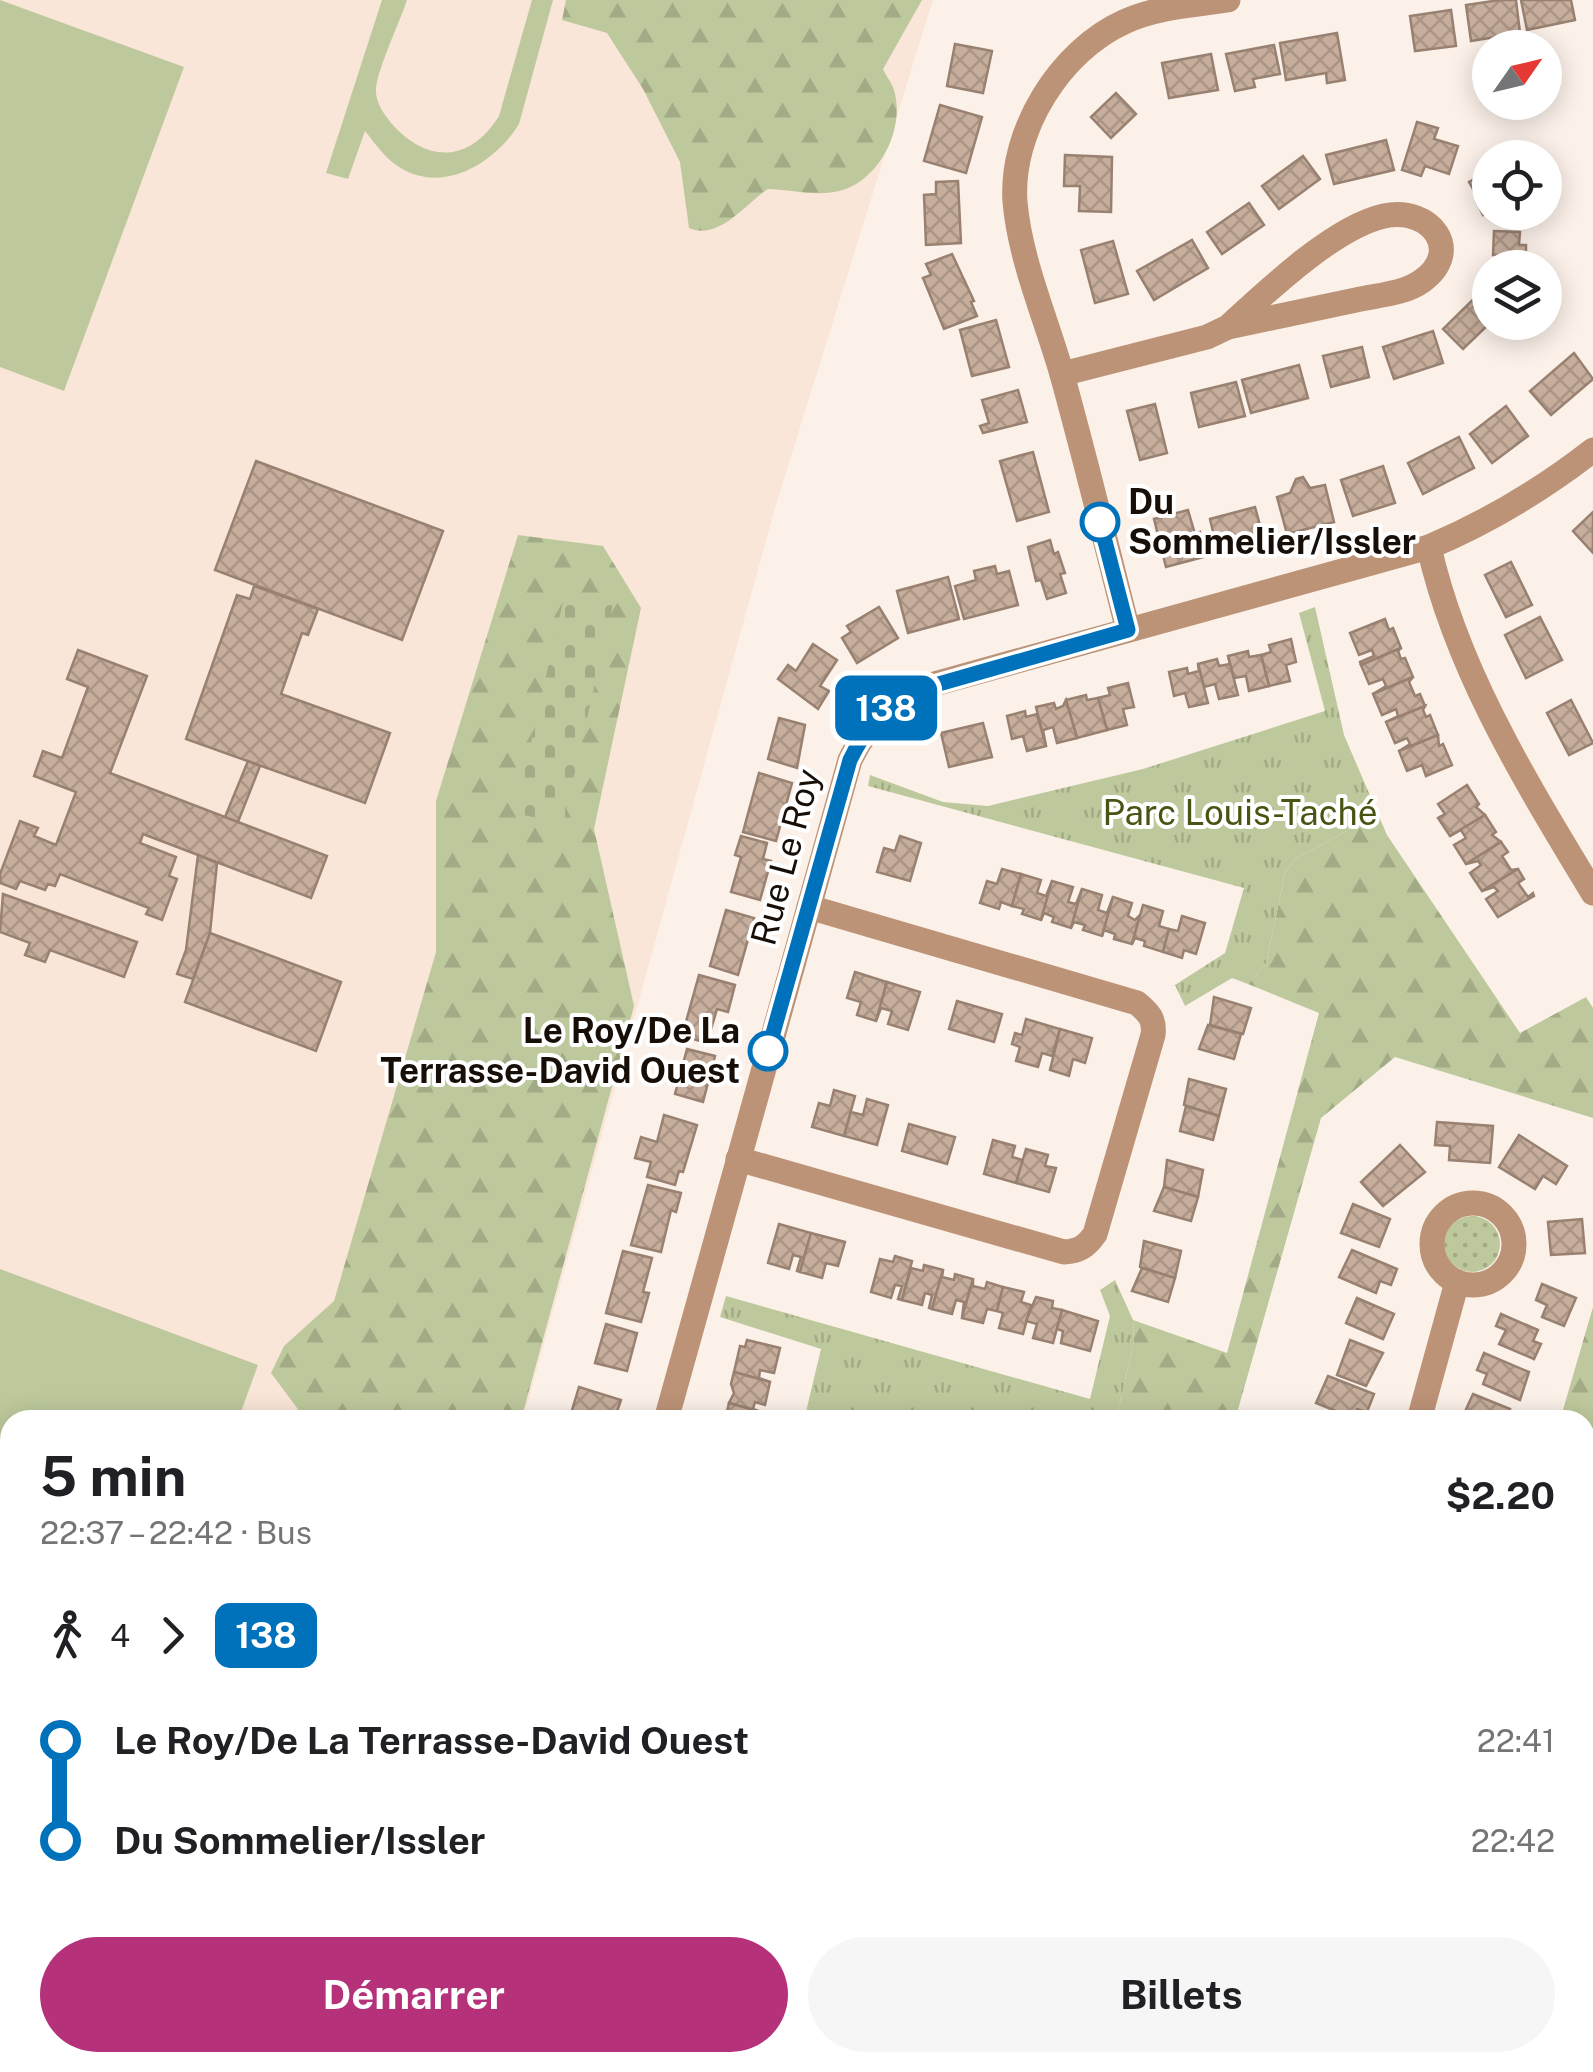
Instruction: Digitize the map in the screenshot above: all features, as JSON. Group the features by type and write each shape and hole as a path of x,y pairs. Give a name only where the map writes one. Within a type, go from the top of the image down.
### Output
{"street":[{"path":"1128,630 1062,374 1022,239 1015,179 1031,124 1058,76 1088,44 1150,12 1228,0"},
{"path":"1062,374 1208,338 1228,327 1270,289 1358,226 1383,216 1409,214 1426,220 1436,232 1440,246 1432,272 1406,290 1228,327"},
{"name":"Rue Le Roy","path":"669,1410 850,760 859,740 883,710 926,687 1430,548 1487,520 1593,450"},
{"path":"1430,548 1436,577 1468,667 1593,893"},
{"path":"738,1159 1064,1252 1077,1251 1095,1234 1152,1035 1154,1024 1149,1013 1137,1003 809,907"},
{"path":"1422,1410 1457,1282"}],"shaded area":[{"path":"0,0 933,0 775,508 526,1410 0,1410"}],"green space":[{"path":"0,0 184,67 64,391 0,367"},
{"path":"382,0 407,0 378,79 378,103 388,119 418,146 447,152 474,143 499,116 532,0 553,0 519,124 498,150 470,169 437,178 404,170 365,131 348,179 326,173"},
{"path":"566,0 922,0 883,69 894,90 896,119 888,148 870,173 837,192 768,189 721,226 700,231 689,228 680,162 643,89 607,33 562,20"},
{"path":"518,535 603,546 641,608 594,829 634,1006 524,1410 299,1410 271,1373 284,1346 334,1301 436,952 436,801"},
{"path":"565,593 613,604 563,824 515,813"},
{"name":"Parc Louis-Taché","path":"1315,607 1344,735 1378,814 1295,859 1285,873 1266,964 1248,984 1232,978 1185,1006 1175,985 1225,953 1244,888 868,786 870,775 943,802 988,806 1143,769 1325,711 1299,613"},
{"path":"1378,814 1387,835 1520,1033 1586,997 1593,1008 1593,1118 1395,1057 1321,1118 1238,1410 1118,1410 1134,1341 1133,1320 1227,1353 1319,1013 1248,984 1266,964 1285,873 1295,859"},
{"path":"1472,1216 1492,1224 1500,1244 1492,1264 1472,1272 1452,1264 1444,1244 1452,1224"},
{"path":"0,1269 258,1365 242,1410 0,1410"},
{"path":"1115,1280 1133,1320 1134,1341 1118,1410 806,1410 821,1349 720,1317 726,1296 1090,1399 1110,1316 1100,1290"},
{"path":"1593,1307 1593,1410 1563,1410"}],"building":[{"path":"1516,0 1520,30 1472,30 1471,41 1466,5"},
{"path":"1521,0 1571,0 1575,20 1527,30"},
{"path":"1451,10 1456,46 1415,51 1410,16"},
{"path":"1337,33 1345,80 1327,83 1326,73 1286,80 1280,43"},
{"path":"955,44 992,51 983,93 947,86"},
{"path":"1274,45 1280,74 1253,79 1255,87 1235,91 1226,54"},
{"path":"1211,54 1218,90 1169,98 1162,63"},
{"path":"1116,93 1136,114 1111,138 1091,117"},
{"path":"940,105 982,117 966,173 924,161"},
{"path":"1417,122 1438,128 1434,139 1458,146 1449,174 1425,166 1421,176 1402,170"},
{"path":"1386,140 1394,170 1334,184 1326,155"},
{"path":"1065,155 1112,157 1111,212 1079,211 1080,186 1064,186"},
{"path":"1303,156 1320,179 1279,209 1262,186"},
{"path":"958,181 961,243 926,245 924,195 936,194 936,182"},
{"path":"1249,203 1264,225 1222,254 1207,232"},
{"path":"1494,231 1520,232 1519,245 1526,245 1526,250 1493,250"},
{"path":"1192,240 1208,268 1154,300 1137,271"},
{"path":"1113,241 1128,294 1095,303 1081,250"},
{"path":"952,254 977,316 944,329 923,278 931,275 926,264"},
{"path":"1472,301 1472,340 1463,349 1443,329"},
{"path":"996,320 1009,367 972,376 960,330"},
{"path":"1433,331 1443,363 1394,379 1383,347"},
{"path":"1362,347 1369,377 1331,387 1323,356"},
{"path":"1574,353 1593,379 1551,415 1530,391"},
{"path":"1299,365 1308,398 1251,413 1242,380"},
{"path":"1236,382 1245,416 1199,427 1191,393"},
{"path":"1018,390 1027,422 983,433 980,426 989,423 982,400"},
{"path":"1155,404 1167,453 1140,460 1127,411"},
{"path":"1506,406 1528,436 1492,463 1470,434"},
{"path":"1459,437 1474,468 1423,494 1408,463"},
{"path":"1033,452 1049,512 1017,521 1000,461"},
{"path":"256,461 443,531 402,640 215,570"},
{"path":"1383,466 1395,503 1353,516 1341,480"},
{"path":"1303,477 1310,488 1325,485 1334,522 1287,534 1277,497 1290,493 1296,479"},
{"path":"1255,507 1264,540 1243,551 1242,547 1218,553 1210,519"},
{"path":"1188,510 1207,556 1166,567 1154,519"},
{"path":"1593,512 1593,553 1573,531"},
{"path":"1050,540 1065,573 1060,574 1066,593 1047,599 1041,580 1036,581 1028,547"},
{"path":"1511,562 1532,605 1506,617 1485,575"},
{"path":"995,566 997,574 1009,571 1018,605 964,619 955,586 976,580 974,571"},
{"path":"948,577 959,619 908,633 897,591"},
{"path":"254,586 318,609 308,635 302,633 281,694 390,733 365,803 186,739 237,595 250,599"},
{"path":"879,607 898,638 857,663 842,638 851,632 847,626"},
{"path":"1540,617 1562,660 1526,678 1505,635"},
{"path":"1385,619 1401,648 1361,665 1360,662 1374,656 1372,650 1359,655 1350,633"},
{"path":"1291,639 1296,662 1286,665 1290,681 1269,686 1261,655 1271,652 1269,645"},
{"path":"813,644 837,660 820,686 829,691 818,709 778,679 788,665 796,671"},
{"path":"1401,648 1401,659 1405,658 1413,677 1373,694 1386,686 1383,679 1369,684 1361,665"},
{"path":"78,650 147,676 110,773 327,856 311,898 143,834 140,843 176,857 169,876 177,879 162,920 146,914 149,908 60,874 55,886 48,884 45,890 20,881 16,889 0,883 20,821 38,828 34,836 56,845 76,792 34,776 43,751 62,758 88,687 67,679"},
{"path":"1248,651 1249,657 1261,655 1269,686 1249,691 1246,676 1234,678 1228,656"},
{"path":"1228,656 1238,695 1219,699 1215,684 1204,687 1198,664 1217,659 1219,666 1230,664"},
{"path":"1198,664 1208,703 1189,707 1185,693 1174,696 1169,672 1187,668 1188,674 1199,671"},
{"path":"1413,677 1409,682 1425,706 1386,722 1398,716 1396,709 1382,715 1373,694"},
{"path":"1128,683 1134,707 1123,709 1127,725 1107,730 1098,698 1110,695 1108,688"},
{"path":"1086,695 1087,700 1098,698 1107,730 1077,738 1066,700"},
{"path":"1066,700 1077,738 1057,743 1053,727 1043,730 1046,746 1036,707 1054,703 1056,709"},
{"path":"1571,700 1593,743 1569,755 1547,713"},
{"path":"1425,706 1426,717 1430,715 1438,735 1399,751 1410,744 1407,738 1395,743 1386,722"},
{"path":"1025,711 1026,717 1037,714 1046,746 1027,751 1023,736 1012,739 1007,716"},
{"path":"779,718 805,725 797,768 768,759"},
{"path":"983,723 992,757 949,767 941,733"},
{"path":"1438,735 1439,746 1443,744 1452,765 1426,776 1422,765 1407,771 1399,751"},
{"path":"248,761 260,766 238,822 225,817"},
{"path":"759,773 792,783 776,841 743,832"},
{"path":"1467,785 1479,804 1476,807 1485,815 1450,836 1438,818 1445,814 1438,804"},
{"path":"1485,815 1496,832 1492,835 1501,842 1466,864 1454,845 1466,838 1461,830 1450,836"},
{"path":"741,836 767,843 763,859 771,861 760,900 731,892 741,857 735,855"},
{"path":"900,836 921,843 910,881 877,872 884,848 895,851"},
{"path":"1501,842 1508,852 1502,856 1511,870 1518,869 1482,891 1470,873 1481,865 1478,861 1466,864"},
{"path":"198,855 217,863 210,933 193,979 177,974 186,950"},
{"path":"1002,869 1021,874 1012,906 1001,902 999,909 980,903 987,881 997,884"},
{"path":"1518,869 1524,879 1518,883 1528,897 1533,893 1534,896 1498,917 1486,899 1498,891 1494,887 1482,891"},
{"path":"1021,874 1041,880 1037,893 1046,896 1052,881 1041,920 1012,906"},
{"path":"1052,881 1073,887 1068,902 1076,904 1082,889 1071,928 1052,922 1054,917 1044,913 1041,920"},
{"path":"1082,889 1102,895 1098,910 1107,913 1113,897 1102,936 1083,930 1085,925 1074,922 1071,928"},
{"path":"3,894 137,942 124,977 50,950 45,962 25,955 30,943 0,932"},
{"path":"1113,897 1132,903 1128,916 1135,920 1140,915 1132,944 1114,939 1115,934 1104,930 1102,936"},
{"path":"1143,905 1163,911 1159,926 1169,929 1163,952 1144,946 1145,941 1135,938 1132,944"},
{"path":"726,910 754,918 738,975 710,966"},
{"path":"1182,916 1205,923 1196,954 1184,950 1182,958 1163,952 1169,929 1178,931"},
{"path":"210,933 341,982 316,1051 185,1002"},
{"path":"855,972 887,982 876,1021 857,1015 861,1002 847,998"},
{"path":"699,975 735,985 728,1012 717,1009 707,1043 682,1036"},
{"path":"887,982 920,992 908,1030 888,1024 892,1011 881,1008 876,1021"},
{"path":"1214,997 1251,1008 1243,1034 1210,1025"},
{"path":"957,1001 1002,1014 994,1042 949,1029"},
{"path":"1026,1019 1060,1029 1052,1056 1042,1053 1038,1067 1016,1061 1020,1047 1012,1044 1015,1033 1022,1035"},
{"path":"1208,1025 1241,1034 1234,1059 1199,1049"},
{"path":"1060,1029 1092,1038 1085,1063 1073,1059 1069,1076 1050,1070"},
{"path":"687,1049 715,1056 703,1102 675,1094"},
{"path":"1189,1079 1226,1089 1219,1116 1184,1105"},
{"path":"834,1090 855,1096 844,1136 812,1127 819,1103 830,1106"},
{"path":"867,1099 888,1105 877,1145 844,1136 851,1112 863,1115"},
{"path":"1186,1106 1219,1116 1213,1140 1180,1131"},
{"path":"664,1115 697,1125 683,1172 679,1171 675,1185 647,1177 651,1162 635,1158 641,1137 657,1142"},
{"path":"1437,1122 1493,1126 1490,1163 1449,1160 1450,1146 1435,1145"},
{"path":"909,1124 955,1137 947,1164 902,1151"},
{"path":"1519,1135 1567,1166 1556,1184 1543,1176 1535,1189 1499,1167"},
{"path":"993,1140 1015,1146 1012,1157 1023,1160 1016,1183 984,1174"},
{"path":"1400,1145 1425,1172 1383,1206 1361,1182"},
{"path":"1026,1149 1048,1155 1045,1166 1056,1168 1049,1192 1016,1183"},
{"path":"1167,1160 1203,1170 1198,1197 1164,1187"},
{"path":"648,1185 681,1193 676,1212 671,1210 661,1252 631,1245"},
{"path":"1164,1187 1198,1197 1191,1221 1154,1211"},
{"path":"1353,1204 1390,1219 1379,1247 1341,1233"},
{"path":"1582,1219 1585,1253 1551,1255 1548,1222"},
{"path":"779,1224 811,1233 800,1272 797,1271 801,1257 793,1255 789,1269 768,1263"},
{"path":"811,1233 845,1242 838,1266 826,1263 822,1278 800,1272"},
{"path":"1144,1241 1181,1251 1175,1278 1140,1267"},
{"path":"1352,1250 1397,1269 1391,1285 1380,1281 1376,1293 1339,1277"},
{"path":"623,1251 652,1258 643,1292 649,1293 641,1322 606,1313"},
{"path":"895,1256 912,1261 902,1300 898,1299 902,1286 895,1285 891,1298 871,1292 880,1259 893,1262"},
{"path":"924,1265 943,1270 932,1309 932,1295 925,1293 922,1305 902,1300 911,1268 923,1271"},
{"path":"1142,1268 1175,1278 1168,1302 1132,1291"},
{"path":"943,1270 942,1277 954,1280 955,1274 973,1279 962,1318 964,1302 956,1300 952,1314 932,1309"},
{"path":"973,1279 973,1286 985,1289 987,1282 1003,1287 997,1311 987,1309 983,1323 962,1318"},
{"path":"1542,1284 1576,1298 1564,1326 1542,1317 1547,1305 1536,1300"},
{"path":"1003,1287 1024,1292 1021,1302 1031,1305 1023,1334 999,1328 1003,1313 997,1311"},
{"path":"1036,1297 1053,1301 1052,1308 1062,1310 1053,1343 1033,1338 1037,1324 1026,1321"},
{"path":"1357,1298 1394,1314 1383,1339 1346,1323"},
{"path":"1062,1310 1098,1321 1090,1351 1061,1343 1063,1331 1057,1329"},
{"path":"1501,1314 1538,1330 1533,1341 1541,1344 1534,1359 1499,1344 1506,1330 1496,1326"},
{"path":"606,1324 637,1333 627,1371 595,1363"},
{"path":"747,1340 780,1348 774,1373 760,1370 759,1378 770,1382 734,1372 740,1346 745,1347"},
{"path":"1350,1340 1383,1353 1366,1386 1337,1375"},
{"path":"1484,1353 1529,1372 1520,1400 1483,1384 1487,1374 1477,1370"},
{"path":"734,1372 770,1382 765,1405 755,1402 754,1410 729,1403 734,1393"},
{"path":"1328,1376 1374,1394 1368,1410 1333,1410 1316,1403"},
{"path":"579,1387 621,1400 618,1410 572,1410"},
{"path":"1473,1394 1510,1409 1510,1410 1466,1410"},
{"path":"729,1403 754,1410 727,1410"}],"bus line":[{"name":"138","path":"768,1051 850,760 859,740 883,710 914,691 1128,630 1100,522"}],"place":[{"name":"Du Sommelier/Issler","path":"1100,522"},
{"name":"Le Roy/De La Terrasse-David Ouest","path":"768,1051"}]}
